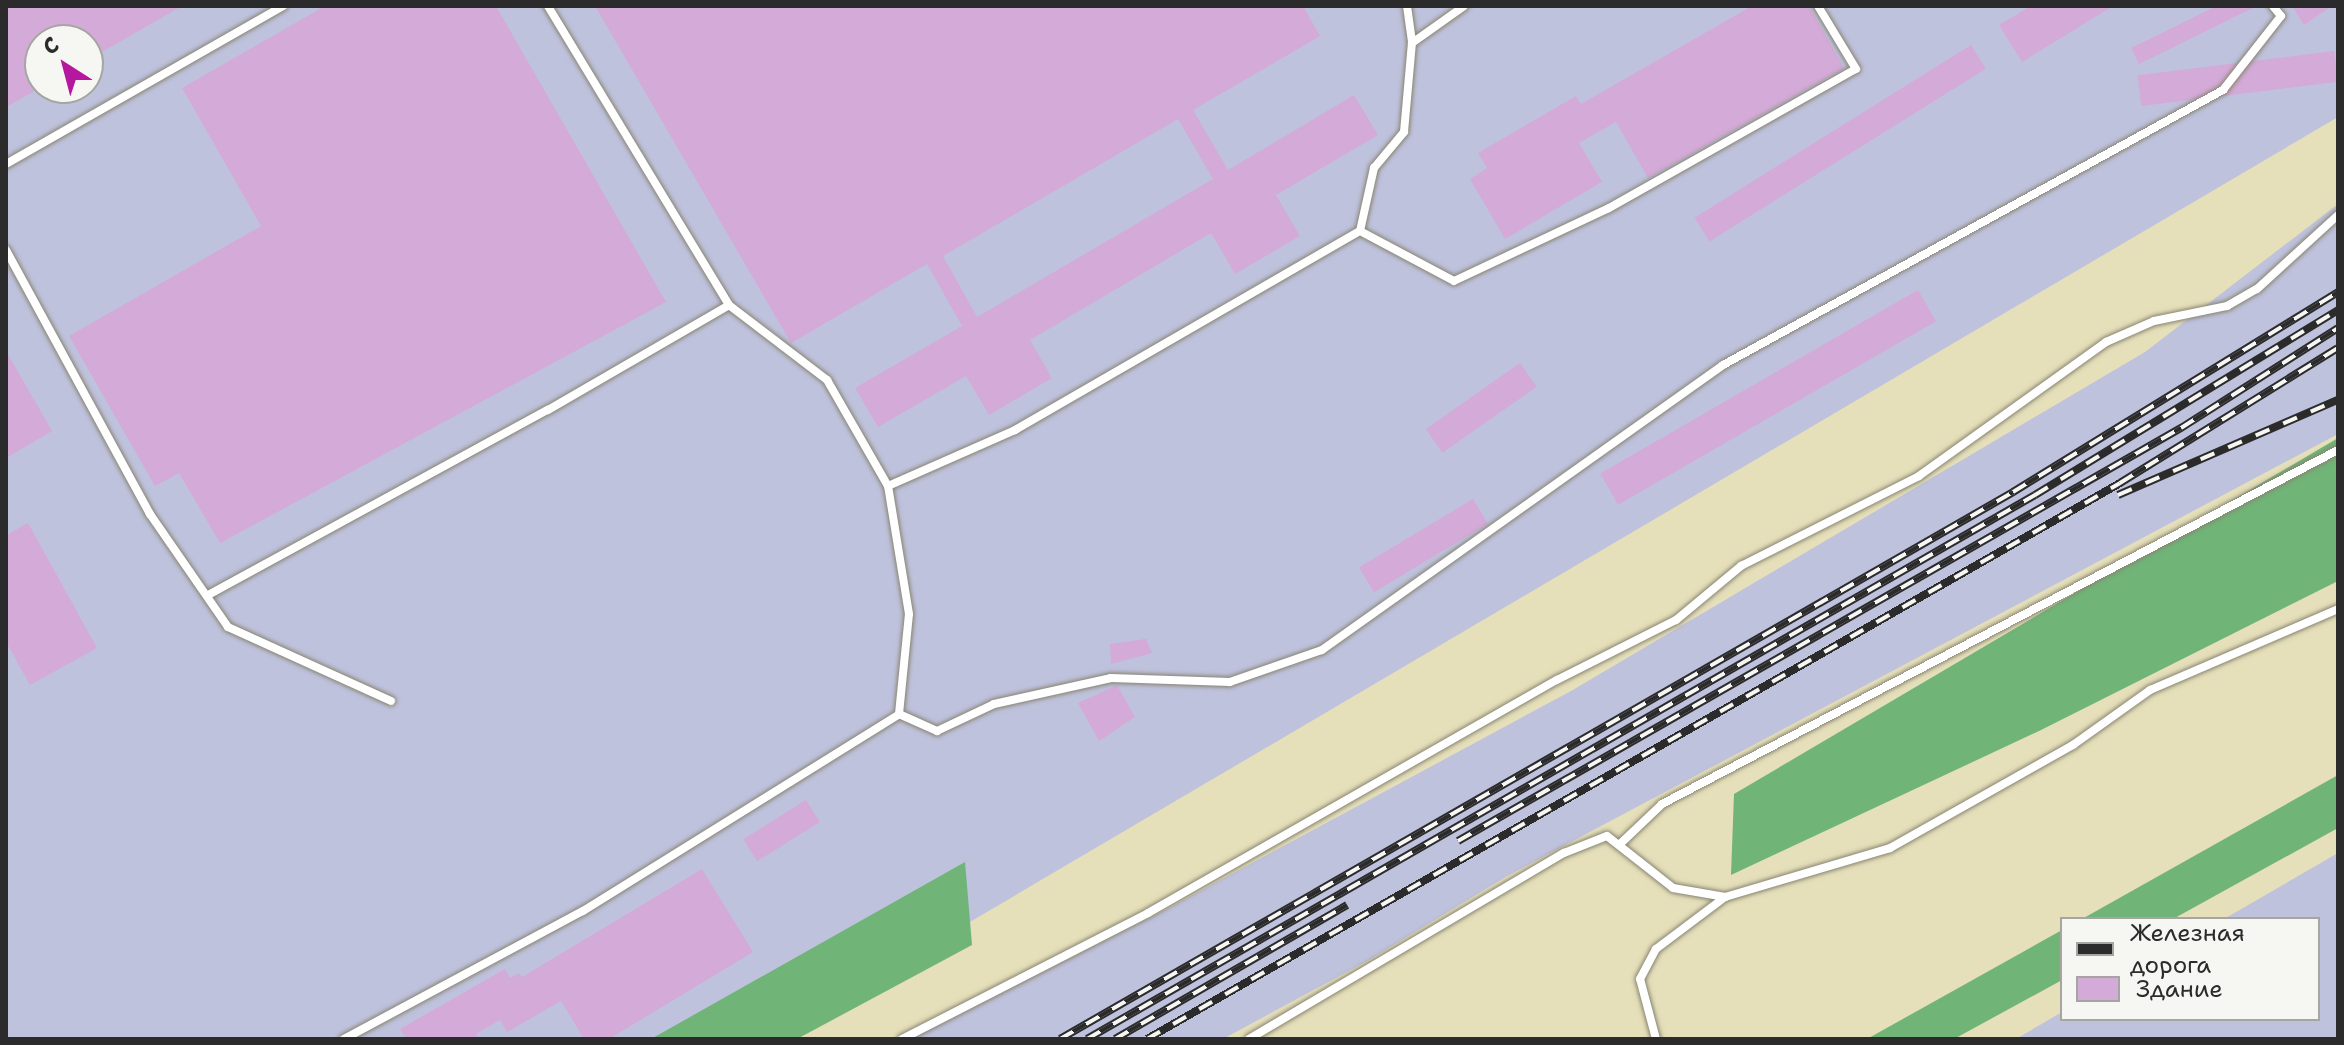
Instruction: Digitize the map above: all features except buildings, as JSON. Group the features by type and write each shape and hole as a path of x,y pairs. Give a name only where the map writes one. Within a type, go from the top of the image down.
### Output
{"lane":[{"path":"6,164 283,6"},
{"path":"548,6 729,305 827,380 888,486 909,614 899,714"},
{"path":"888,486 1015,430 1360,231 1374,168 1404,132 1412,43 1407,6"},
{"path":"1412,43 1464,6"},
{"path":"1360,231 1454,281 1609,208 1856,69 1818,6"},
{"path":"899,714 937,731 994,704 1111,678 1230,682 1322,650 1723,365 2223,90 2281,16 2273,6"},
{"path":"902,1039 1148,913 1557,680 1676,620 1741,566 1919,476 2106,342 2154,321 2227,306 2257,289 2338,215"},
{"path":"6,250 150,514 228,627 391,701"},
{"path":"208,595 548,410 729,305"},
{"path":"1619,845 1662,804 2338,450"},
{"path":"1656,1039 1640,979 1656,949 1725,897 1890,848 2073,745 2150,690 2338,609"},
{"path":"344,1039 583,911 899,714"},
{"path":"1249,1039 1564,853 1607,836 1673,888 1725,897"}],"shaded area":[{"path":"6,6 2338,6 2338,117 771,1039 6,1039"},
{"path":"2338,204 2338,434 1507,876 1369,960 1223,1039 908,1039 1165,910 1571,691 2145,352"},
{"path":"2338,853 2338,1039 2016,1039 2060,1013 2060,1021 2320,1021 2320,917 2227,917"}],"green space":[{"path":"2338,438 2338,581 2039,731 1731,875 1734,794"},
{"path":"2338,775 2338,828 2177,917 2086,917"},
{"path":"965,862 972,945 797,1039 651,1039"},
{"path":"2060,931 2060,981 1954,1039 1867,1039"}],"railway":[{"path":"1060,1039 2013,492 2338,292"},
{"path":"1087,1039 2035,495 2338,310"},
{"path":"1458,841 2181,428 2338,328"},
{"path":"1147,1039 2120,483 2338,348"},
{"path":"2118,495 2338,400"},
{"path":"1115,1039 1347,905"}]}
